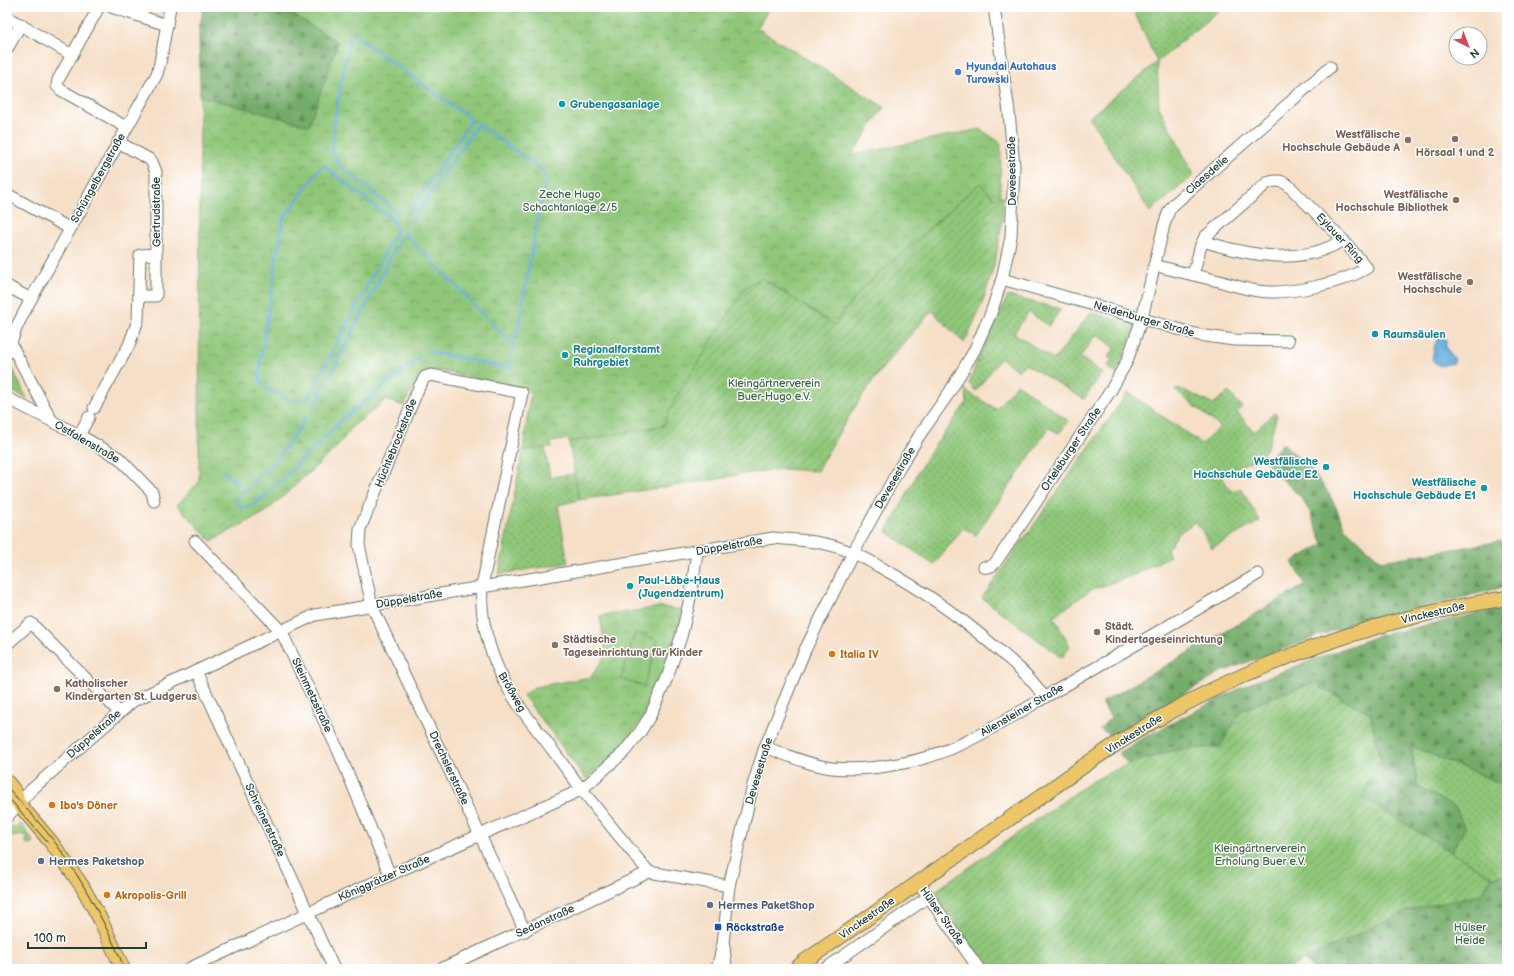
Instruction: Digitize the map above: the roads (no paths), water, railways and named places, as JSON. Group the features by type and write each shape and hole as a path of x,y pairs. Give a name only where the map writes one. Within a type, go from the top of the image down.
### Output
{"main road":[{"name":"Vinckestraße","path":"787,969 801,965 1127,738 1184,705 1239,678 1279,661 1360,632 1420,615 1474,603 1507,598"},
{"path":"7,782 15,792 13,801 51,842 82,886 100,919 123,969"}],"street":[{"path":"99,7 57,83 59,88 126,127"},
{"path":"111,7 166,25"},
{"name":"Schüngelbergstraße","path":"52,421 9,349 17,326 31,299 157,74 170,7"},
{"name":"Devesestraße","path":"717,969 723,944 729,886 753,785 766,747 805,650 853,553 900,467 919,436 949,393 974,351 991,313 1002,279 1011,237 1014,167 1010,112 994,7"},
{"path":"7,17 72,55"},
{"path":"7,49 21,24"},
{"name":"Claesdelle","path":"1142,318 1165,220 1173,205 1330,67"},
{"name":"Gertrudstraße","path":"118,142 149,159 156,172 156,296 140,296"},
{"name":"Eylauer Ring","path":"1154,265 1193,275 1258,291 1282,291 1319,286 1344,279 1367,268 1343,240 1284,182 1273,180 1261,188 1205,237 1193,275"},
{"path":"7,194 70,228"},
{"path":"1203,241 1250,254 1277,256 1319,251 1334,246 1343,240"},
{"name":"Gertrudstraße","path":"79,435 129,345 138,320 140,296 140,255 156,254"},
{"name":"Neidenburger Straße","path":"1002,279 1199,334 1234,340 1288,341"},
{"path":"7,286 31,299"},
{"name":"Ortelsburger Straße","path":"984,567 989,568 994,565 1111,390 1127,361 1142,318"},
{"name":"Hüchtebrockstraße","path":"372,606 360,545 360,529 423,379 428,376 436,375 522,393"},
{"name":"Brößweg","path":"522,393 482,586 481,599 487,635 503,678 518,704 581,790 649,872"},
{"name":"Ostfalenstraße","path":"7,398 79,435 119,458 152,492 154,501"},
{"name":"Düppelstraße","path":"7,817 13,801 32,789 133,701 315,615 773,538 809,540 853,553 915,586 959,617 1016,665 1040,690 1044,698"},
{"name":"Steinmetzstraße","path":"195,541 281,631 338,750 390,875"},
{"name":"Königgrätzer Straße","path":"188,969 480,834 581,790 624,752 640,732 650,716 667,678 681,637 691,594 697,551"},
{"name":"Allensteiner Straße","path":"766,747 796,759 831,768 854,768 900,764 930,757 963,743 1044,698 1258,574"},
{"name":"Drechslerstraße","path":"372,606 525,930"},
{"path":"7,644 31,623 119,712"},
{"name":"Schreinerstraße","path":"196,671 334,969"},
{"path":"649,872 729,886"},
{"name":"Sedanstraße","path":"441,969 649,872"},
{"name":"Hülser Straße","path":"919,882 979,969"},
{"name":"Vinckestraße","path":"825,969 928,897"},
{"name":"Devesestraße","path":"723,944 726,969"}],"water":[{"path":"1439,337 1443,337 1446,340 1446,348 1455,359 1454,363 1440,366 1432,360 1435,344"}],"waterway":[{"path":"354,35 472,120 407,214"},
{"path":"350,36 334,123 332,151 339,165 398,213"},
{"path":"411,222 478,124 546,173 516,339"},
{"path":"296,401 280,396 264,386 259,377 260,364 283,219 318,171 322,167 326,167 389,217 395,223 396,231 309,396 303,401"},
{"path":"315,405 404,232 419,248"},
{"path":"422,250 443,273"},
{"path":"445,275 470,300"},
{"path":"472,303 514,346 513,352"},
{"path":"428,351 507,368 510,367 512,355"},
{"path":"308,416 273,464 237,497 237,502 240,506 244,508 257,503 342,420 421,356"},
{"path":"223,471 227,477 234,479 237,488"}],"tram line":[{"path":"7,787 57,845 77,875 94,905 125,969"},
{"path":"7,796 48,843"}],"place":[{"name":"Hyundai Autohaus Turowski","path":"958,72"},
{"name":"Grubengasanlage","path":"562,104"},
{"name":"Hörsaal 1 und 2","path":"1455,139"},
{"name":"Westfälische Hochschule Gebäude A","path":"1408,140"},
{"name":"Westfälische Hochschule Bibliothek","path":"1456,200"},
{"name":"Westfälische Hochschule","path":"1470,282"},
{"name":"Raumsäulen","path":"1375,334"},
{"name":"Regionalforstamt Ruhrgebiet","path":"565,355"},
{"name":"Westfälische Hochschule Gebäude E2","path":"1326,467"},
{"name":"Westfälische Hochschule Gebäude E1","path":"1484,488"},
{"name":"Paul-Löbe-Haus (Jugendzentrum)","path":"630,586"},
{"name":"Städt. Kindertageseinrichtung","path":"1097,632"},
{"name":"Städtische Tageseinrichtung für Kinder","path":"555,645"},
{"name":"Italia IV","path":"832,654"},
{"name":"Katholischer Kindergarten St. Ludgerus","path":"57,689"},
{"name":"Ibo's Döner","path":"52,805"},
{"name":"Hermes Paketshop","path":"41,861"},
{"name":"Akropolis-Grill","path":"107,895"},
{"name":"Hermes PaketShop","path":"710,905"},
{"name":"Röckstraße","path":"718,927"}],"park label":[{"name":"Zeche Hugo Schachtanlage 2/5","path":"570,200"},
{"name":"Kleingärtnerverein Buer-Hugo e.V.","path":"774,389"},
{"name":"Kleingärtnerverein Erholung Buer e.V.","path":"1260,854"},
{"name":"Hülser Heide","path":"1470,933"}]}
